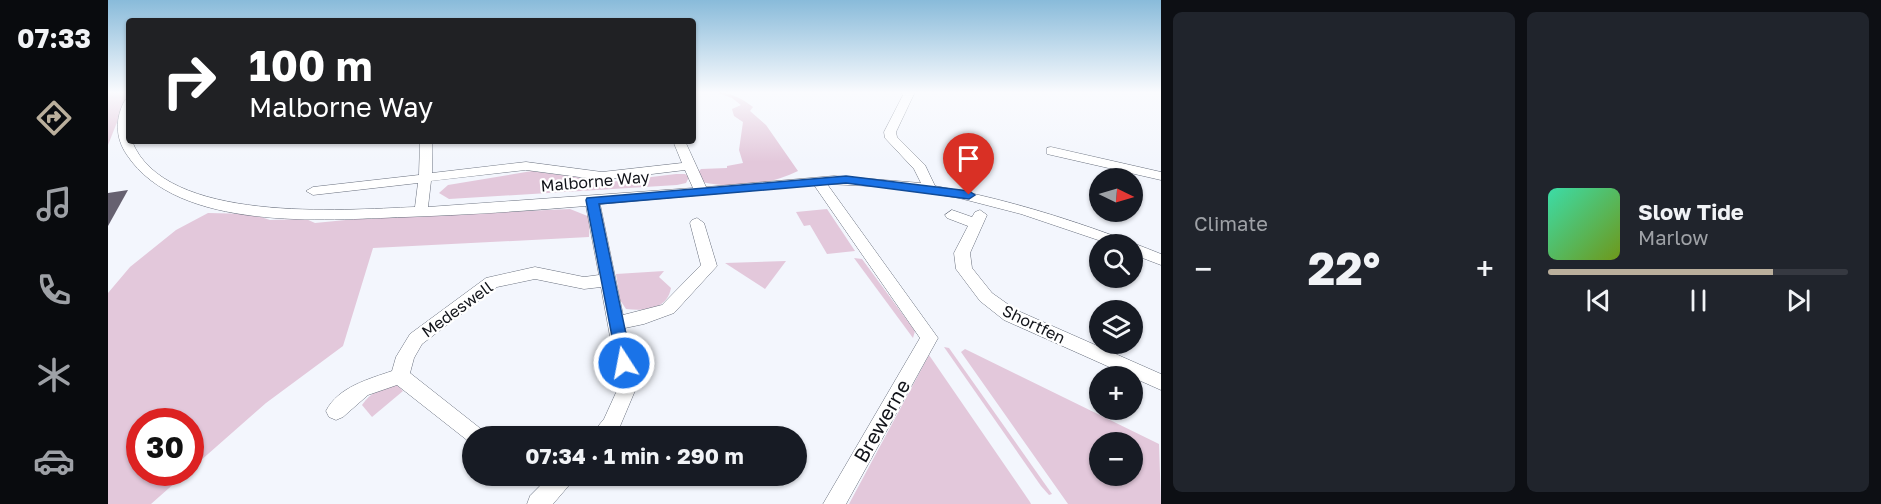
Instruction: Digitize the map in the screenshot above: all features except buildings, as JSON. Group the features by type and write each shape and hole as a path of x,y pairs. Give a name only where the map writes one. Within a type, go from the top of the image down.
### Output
{"street":[{"name":"Malborne Way","path":"125,116 122,126 126,144"},
{"path":"898,116 890,132 891,138 920,168 930,189"},
{"name":"Malborne Way","path":"126,144 141,166 154,178 200,198 234,207 279,213 420,212 856,180 930,189 995,201 1093,234"},
{"path":"420,212 426,178 426,144"},
{"path":"680,144 701,190"},
{"path":"1051,152 1161,176"},
{"path":"313,191 526,166 602,176 690,166"},
{"name":"Brewerne","path":"818,181 929,338 834,504"},
{"path":"592,200 628,386 610,426"},
{"name":"Shortfen","path":"952,215 978,219 962,253 964,270 986,297 1010,315 1161,382"},
{"path":"616,323 668,309 709,266 697,224"},
{"path":"1143,253 1161,260"},
{"name":"Medeswell","path":"400,376 405,357 416,339 492,282 536,273 584,283 608,280"},
{"path":"336,411 362,389 400,376 463,426"},
{"path":"538,504 555,486"}],"shaded area":[{"path":"108,116 120,116 108,145"},
{"path":"734,116 755,116 766,125 798,171 775,180 751,184 726,185 702,182 697,173 701,169 727,168 727,166 743,163 739,150 743,122"},
{"path":"532,171 610,182 676,174 685,174 689,177 686,183 677,185 449,199 439,193 448,185"},
{"path":"570,209 590,217 589,237 373,248 343,346 266,403 204,458 204,408 126,408 126,486 171,486 151,504 108,504 108,293 130,267 176,230 208,213 252,214 270,220 306,219 315,223 366,218"},
{"path":"827,209 855,251 827,254 810,225 804,226 796,212"},
{"path":"854,258 862,259 915,331 913,338"},
{"path":"786,261 765,289 725,263"},
{"path":"664,271 659,277 671,288 665,301 654,308 626,309 620,300 616,274"},
{"path":"944,347 949,348 1052,494 1049,495 1041,486"},
{"path":"965,349 1089,410 1089,420 1110,420 1134,432 1089,432 1089,486 1143,486 1143,436 1159,444 1161,504 1068,504 961,352"},
{"path":"929,355 1030,502 1031,504 849,504"},
{"path":"396,383 403,391 372,417 362,405 377,391"}],"route":[{"path":"624,363 592,200 846,180 969,195"}]}
